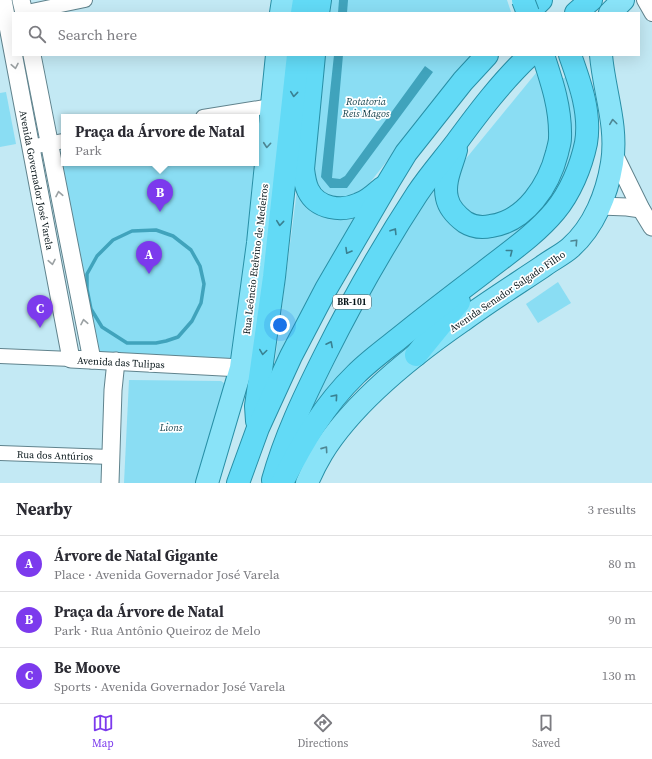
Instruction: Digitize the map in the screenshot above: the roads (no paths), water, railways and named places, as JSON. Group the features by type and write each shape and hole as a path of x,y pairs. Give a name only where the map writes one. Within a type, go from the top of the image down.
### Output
{"highway":[{"path":"302,12 304,0"},
{"path":"318,12 320,0"},
{"path":"523,0 528,12"},
{"path":"529,12 541,0"},
{"path":"549,0 554,12"},
{"path":"577,12 591,0"},
{"path":"258,428 256,406 274,277 298,56"},
{"path":"314,56 303,169 305,182 309,192 318,202 330,208 342,209 361,204 388,181"},
{"name":"BR-101","path":"238,483 258,428 291,356 326,289 388,181 411,147 463,81 486,56"},
{"name":"BR-101","path":"272,483 278,460 290,427 352,303 383,248 418,193 461,136 494,94 529,56"},
{"path":"461,136 448,177 447,198 450,206 460,218 480,227 502,224 513,219 524,211 545,184 554,163 560,140 559,110 543,56"},
{"path":"282,483 311,429 324,410 357,374 436,308 514,249 555,211 569,190 580,164 586,143 586,104 570,56"},
{"path":"416,355 482,273"}],"main road":[{"path":"281,12 283,0"},
{"path":"611,12 623,0"},
{"name":"Rua Leôncio Etelvino de Medeiros","path":"241,368 258,243 277,56"},
{"name":"Avenida Senador Salgado Filho","path":"307,483 322,454 340,429 373,393 416,355 462,321 570,248 589,226 600,206 609,177 613,152 613,128 601,56"},
{"path":"207,483 241,368"}],"street":[{"path":"12,9 85,0"},
{"path":"644,0 652,14"},
{"name":"Avenida Governador José Varela","path":"18,56 30,147 71,359"},
{"name":"Avenida Governador José Varela","path":"32,56 57,142 92,360"},
{"path":"222,114 271,106"},
{"path":"30,147 57,142"},
{"path":"613,152 641,209 652,227"},
{"path":"600,206 641,209"},
{"name":"Avenida das Tulipas","path":"0,356 241,368"},
{"path":"110,483 113,390 116,361"},
{"name":"Rua dos Antúrios","path":"0,453 111,457"}],"waterway":[{"path":"156,230 173,236 191,250 200,266 204,284 201,303 192,321 178,337 156,343 127,343 102,327 91,309 87,289 87,274 97,256 113,240 132,231 156,230"}],"place":[{"name":"Praça da Árvore de Natal","path":"160,212"},
{"name":"Árvore de Natal Gigante","path":"149,274"},
{"name":"Be Moove","path":"40,328"}],"park label":[{"name":"Rotatoria Reis Magos","path":"366,106"},
{"name":"Lions","path":"171,427"}]}
